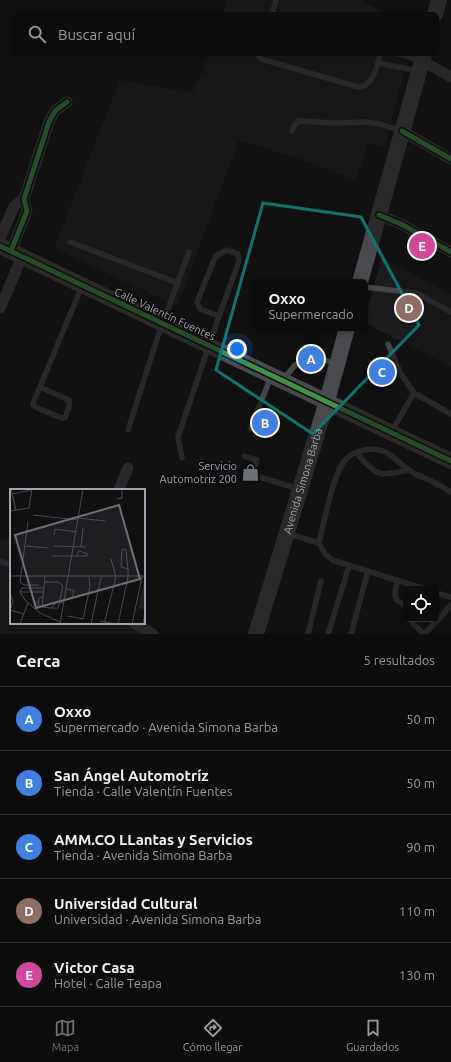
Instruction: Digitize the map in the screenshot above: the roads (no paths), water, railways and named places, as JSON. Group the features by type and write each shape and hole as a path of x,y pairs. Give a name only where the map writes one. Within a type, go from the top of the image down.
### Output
{"main road":[{"path":"436,12 439,0"},
{"path":"361,279 422,62"},
{"name":"Calle Valentín Fuentes","path":"11,251 209,346 327,400 451,461"},
{"name":"Avenida Simona Barba","path":"256,634 327,400 346,331"}],"street":[{"path":"422,62 451,77"},
{"path":"0,308 11,251 27,211 24,199 49,122 55,111 67,102"},
{"path":"402,131 451,159"},
{"path":"0,239 14,206 24,199"},
{"path":"379,215 401,224 451,252"},
{"path":"119,489 128,468"},
{"path":"136,624 153,634"}],"lane":[{"path":"273,12 276,0"},
{"path":"259,56 261,59 358,88 363,87 370,82 380,56"},
{"path":"405,56 422,62"},
{"path":"378,63 422,62"},
{"path":"292,131 295,124 299,121 335,123 367,122 380,124 402,131"},
{"path":"70,242 178,283"},
{"path":"182,458 178,437 239,261 238,254 227,250 216,256 197,302 200,309 219,316"},
{"path":"128,430 188,252"},
{"path":"40,387 69,400 69,407 65,418 35,407 33,404 34,401 82,286"},
{"path":"368,287 416,293 451,312"},
{"path":"388,344 401,374 414,394 451,414"},
{"path":"250,429 277,378 295,365 322,359 337,364"},
{"path":"392,432 414,394"},
{"path":"416,586 349,566 328,558 324,554 319,543 331,494 340,469 346,459 356,453 363,450 379,450 393,457 408,470 451,492"},
{"path":"356,453 374,471 380,474 385,475 408,470"},
{"path":"244,456 257,460 253,475 300,489"},
{"path":"286,533 319,543"},
{"path":"0,561 10,565"},
{"path":"328,634 349,566"},
{"path":"351,634 368,571"},
{"path":"397,580 395,593 396,600 403,604"},
{"path":"308,634 321,581"},
{"path":"439,594 451,598"},
{"path":"439,617 451,605"},
{"path":"412,622 424,634 434,622"}],"place":[{"name":"Victor Casa","path":"422,246"},
{"name":"Universidad Cultural","path":"409,308"},
{"name":"Oxxo","path":"311,359"},
{"name":"AMM.CO LLantas y Servicios","path":"382,372"},
{"name":"San Ángel Automotríz","path":"265,423"},
{"name":"Servicio Automotriz 200","path":"250,472"}]}
